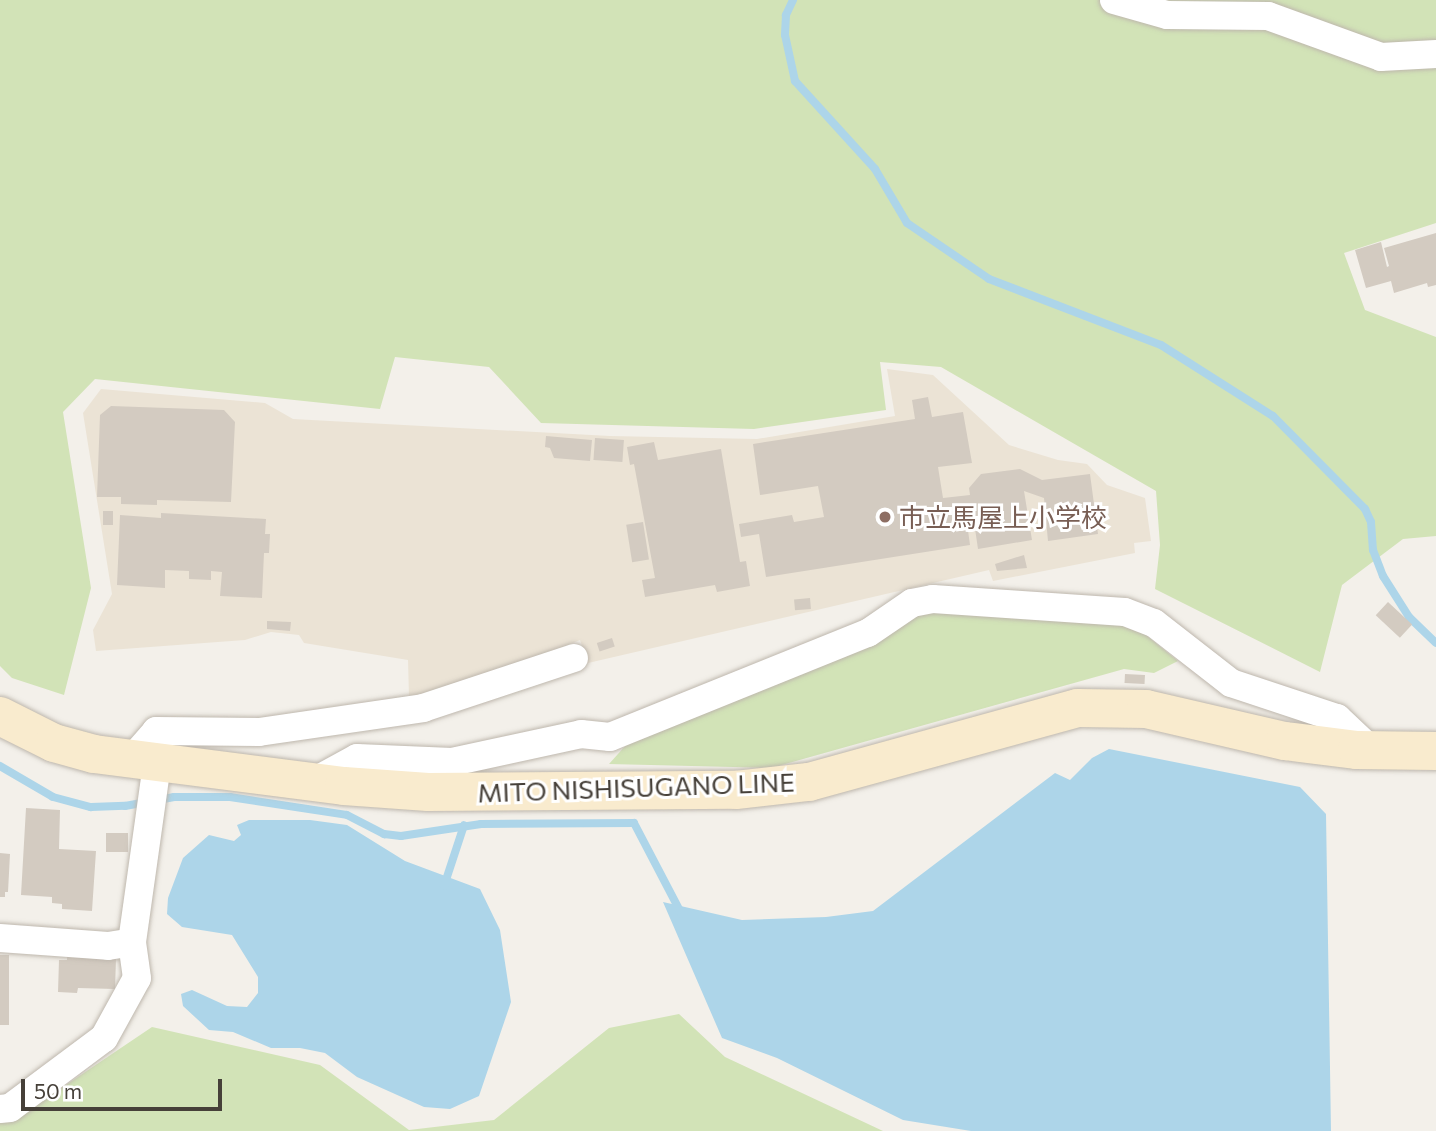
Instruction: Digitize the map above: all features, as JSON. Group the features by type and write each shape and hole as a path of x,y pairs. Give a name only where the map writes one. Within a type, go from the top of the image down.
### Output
{"main road":[{"name":"MITO NISHISUGANO LINE","path":"0,716 54,743 94,754 148,782 313,782 428,792 736,790 809,782 1078,708 1146,709 1285,741 1371,750 1436,751"}],"street":[{"path":"1114,0 1167,15 1268,16 1381,57 1436,54"},
{"path":"313,782 357,758 452,762 581,734 610,737 868,633 912,603 933,599 1125,612 1154,622 1231,683 1261,696 1337,718 1371,750"},
{"path":"0,1110 10,1108 104,1038 136,978 132,942 148,782 156,731 259,732 423,708 574,658"},
{"path":"0,938 108,946 132,942"}],"shaded area":[{"path":"887,369 933,375 1009,445 1058,460 1087,464 1107,485 1145,498 1151,541 1134,543 1135,553 993,581 989,570 588,663 580,640 472,685 409,697 408,660 304,643 299,635 271,632 245,640 96,651 93,630 112,594 83,413 101,389 265,403 293,419 610,436 757,439 895,416"}],"green space":[{"path":"0,0 1436,0 1436,223 1344,253 1365,310 1436,337 1436,536 1403,539 1342,585 1320,672 1155,589 1160,545 1156,491 941,367 880,362 886,410 754,429 541,423 489,367 395,357 380,409 95,379 63,412 91,588 64,695 12,678 0,666"},
{"path":"935,610 1114,623 1146,635 1178,661 1154,673 1124,669 771,768 609,764 626,745 912,614"},
{"path":"679,1014 725,1057 883,1131 0,1131 0,1122 17,1118 152,1027 320,1065 409,1130 494,1120 609,1028"}],"water":[{"path":"1109,749 1300,787 1326,814 1331,1131 971,1131 903,1120 777,1058 722,1038 663,902 742,920 826,917 873,911 1055,773 1070,780 1092,758"},
{"path":"249,820 310,820 347,825 405,861 480,889 500,930 511,1002 479,1096 450,1109 424,1107 357,1077 325,1053 300,1048 271,1048 233,1032 209,1030 183,1006 181,994 192,990 227,1006 247,1007 258,993 258,977 232,935 182,927 167,914 168,898 183,858 209,835 234,841 241,835 237,825"}],"building":[{"path":"1436,233 1436,285 1428,287 1427,283 1394,293 1391,281 1366,288 1355,250 1381,242 1387,267 1389,266 1384,248"},
{"path":"928,397 932,417 963,412 972,463 938,467 943,498 970,495 969,488 981,474 1020,469 1042,480 1090,474 1098,534 1048,541 1044,498 1024,491 1032,540 978,549 973,515 966,516 970,545 766,577 759,534 741,537 739,524 792,515 794,522 824,517 818,486 760,495 753,444 915,419 912,400"},
{"path":"111,406 224,410 235,422 231,502 157,500 157,505 121,504 121,497 97,497 100,415"},
{"path":"546,436 592,440 590,461 554,458 550,448 545,447"},
{"path":"595,438 624,440 622,462 593,460"},
{"path":"654,442 658,460 721,449 740,562 746,561 750,586 717,592 715,585 645,597 642,580 655,578 634,464 630,465 627,447"},
{"path":"103,511 113,511 113,525 103,525"},
{"path":"161,513 266,519 265,534 270,534 269,553 264,553 262,598 220,596 222,572 211,571 211,580 189,579 189,571 165,570 165,588 117,585 120,515 161,518"},
{"path":"643,522 649,560 632,562 626,525"},
{"path":"1024,555 1027,568 997,571 995,564"},
{"path":"810,598 811,609 795,610 794,599"},
{"path":"1388,602 1412,625 1400,638 1376,615"},
{"path":"267,621 291,622 290,631 267,629"},
{"path":"612,638 615,647 600,652 597,643"},
{"path":"1125,674 1145,675 1145,684 1125,683"},
{"path":"26,808 60,810 59,849 96,851 92,911 62,909 62,904 52,903 52,897 21,895"},
{"path":"106,833 128,833 128,852 106,852"},
{"path":"0,853 10,854 8,892 5,892 5,897 0,897"},
{"path":"0,955 9,955 9,1025 0,1025"},
{"path":"67,957 116,959 115,989 78,988 77,993 58,992 59,960 67,960"}],"waterway":[{"path":"793,0 786,15 785,35 795,81 875,169 907,223 989,279 1161,345 1273,416 1365,509 1371,522 1373,550 1383,576 1409,617 1436,643"},
{"path":"0,766 53,797 91,807 125,806 174,797 230,797 347,815 384,834 401,836 481,824 634,823 681,913"},
{"path":"444,886 464,825"}],"place":[{"name":"市立馬屋上小学校","path":"885,517"}]}
